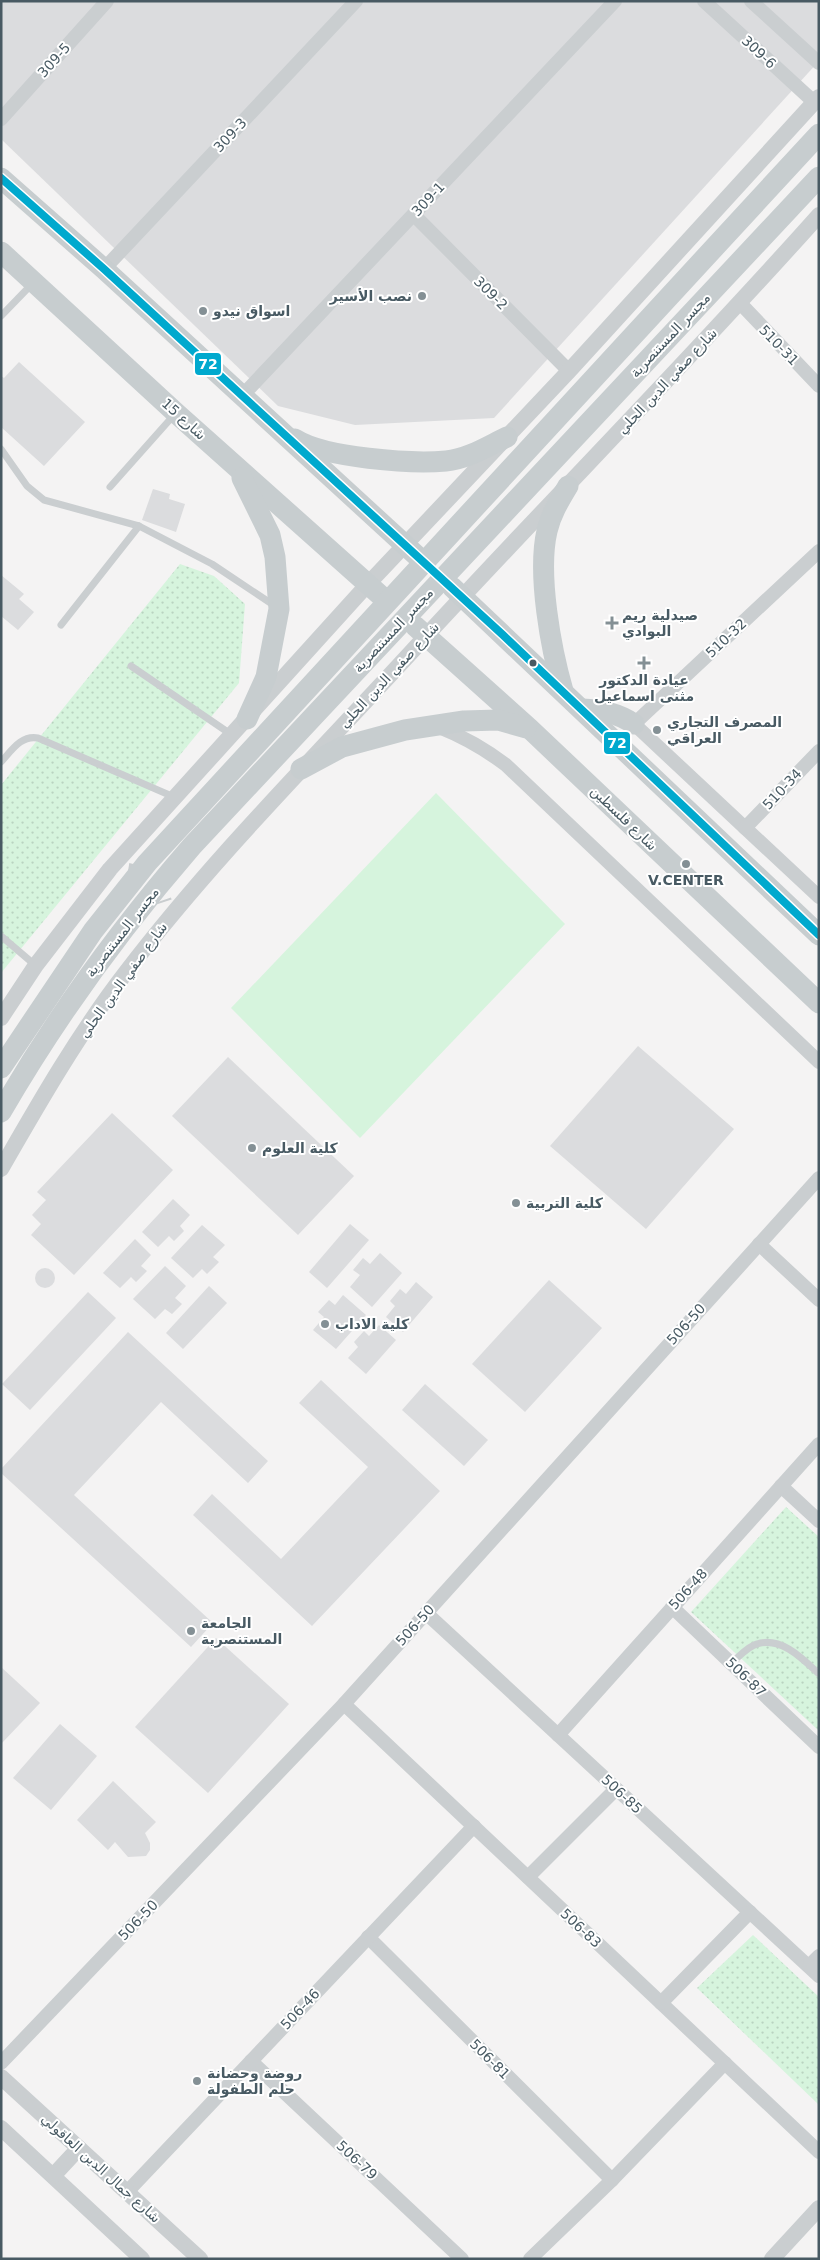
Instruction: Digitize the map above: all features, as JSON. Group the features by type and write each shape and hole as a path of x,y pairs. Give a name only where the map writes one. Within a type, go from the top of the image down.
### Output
{"main road":[{"name":"مجسر المستنصرية","path":"1,1068 93,931 158,850 819,134"},
{"name":"مجسر المستنصرية","path":"1,1112 53,1026 86,979 137,911 192,846 819,177"},
{"path":"1,178 104,269 241,397 411,551"},
{"name":"شارع 15","path":"1,252 176,413 374,590"},
{"path":"276,427 305,446 343,454 414,460 447,461 471,454 507,437"},
{"path":"236,467 270,535 275,557 279,609 266,677 240,727"},
{"path":"563,691 555,661 551,634 545,557 547,532 555,508 568,486"},
{"path":"457,592 819,935"},
{"name":"شارع فلسطين","path":"421,631 530,729 819,1004"},
{"path":"582,709 601,710 624,717 634,724"},
{"path":"301,769 342,748 405,730 433,725 464,721 498,720 530,729"}],"street":[{"name":"309-5","path":"1,119 107,1"},
{"name":"309-3","path":"104,269 356,1"},
{"name":"309-1","path":"241,397 615,1"},
{"name":"309-6","path":"704,1 816,100"},
{"path":"751,1 819,64"},
{"path":"1,1018 36,965 105,876 240,727 411,551 507,437 816,100"},
{"name":"309-2","path":"414,215 569,371"},
{"name":"شارع صفي الدين الحلي","path":"1,1168 91,1021 164,923 457,592 568,486 740,303 819,215"},
{"name":"510-31","path":"740,303 819,386"},
{"name":"510-32","path":"634,724 819,551"},
{"path":"634,724 819,897"},
{"path":"433,725 460,735 484,748 506,765 819,1062"},
{"name":"510-34","path":"745,828 819,751"},
{"path":"105,876 116,872 128,872"},
{"path":"164,902 164,923"},
{"name":"506-50","path":"1,2063 344,1704 819,1178"},
{"path":"759,1244 819,1300"},
{"name":"506-48","path":"558,1735 819,1444"},
{"path":"781,1486 819,1521"},
{"name":"506-87","path":"672,1607 819,1747"},
{"name":"506-85","path":"426,1613 814,1971"},
{"name":"506-83","path":"344,1704 819,2152"},
{"path":"528,1877 616,1789"},
{"name":"506-46","path":"127,2192 474,1826"},
{"path":"661,2003 750,1912"},
{"name":"506-81","path":"368,1937 612,2180"},
{"path":"814,1971 819,1956"},
{"name":"506-79","path":"251,2061 462,2259"},
{"path":"530,2259 612,2180 724,2063"},
{"name":"شارع جمال الدين العاقولي","path":"1,2077 200,2259"},
{"path":"1,2128 142,2259"},
{"path":"53,2176 79,2148"},
{"path":"772,2259 819,2208"}],"lane":[{"path":"1,316 34,282"},
{"path":"110,487 176,413"},
{"path":"1,449 27,486 44,500 139,526 212,564 279,609"},
{"path":"61,625 139,526"},
{"path":"131,666 240,727"},
{"path":"1,762 19,742 32,737 38,738 176,797"},
{"path":"1,936 36,965"},
{"path":"731,1663 756,1644 768,1643 794,1651 819,1674"}],"green space":[{"path":"180,564 214,576 245,604 239,683 1,973 1,785"},
{"path":"436,793 565,924 360,1138 231,1008"},
{"path":"786,1507 819,1537 819,1731 691,1612"},
{"path":"753,1935 819,1997 819,2105 697,1988"}],"building":[{"path":"1,1 819,1 819,61 494,418 355,425 278,406 1,139"},
{"path":"19,362 85,422 44,466 1,427 1,376 4,378"},
{"path":"153,489 170,494 169,499 185,504 176,532 142,520"},
{"path":"1,575 24,594 19,599 34,612 18,630 1,616"},
{"path":"638,1046 734,1129 646,1229 550,1146"},
{"path":"228,1057 354,1176 298,1235 172,1116"},
{"path":"112,1113 173,1170 74,1275 31,1235 41,1224 32,1215 46,1200 37,1192"},
{"path":"173,1199 190,1215 180,1226 184,1231 174,1241 169,1236 158,1247 142,1232"},
{"path":"350,1224 369,1240 327,1288 309,1272"},
{"path":"202,1225 225,1245 213,1257 219,1262 207,1274 202,1269 193,1278 171,1258"},
{"path":"135,1239 151,1255 141,1266 147,1271 136,1282 131,1277 120,1288 103,1273"},
{"path":"380,1253 402,1273 372,1307 350,1287 360,1275 353,1270 363,1258 370,1264"},
{"path":"165,1266 186,1286 175,1298 182,1304 172,1314 165,1309 155,1319 133,1299"},
{"path":"45,1268 52,1271 55,1278 52,1285 45,1288 38,1285 35,1278 38,1271"},
{"path":"549,1280 602,1328 525,1412 472,1364"},
{"path":"416,1282 433,1297 403,1332 386,1317 395,1306 390,1301 400,1289 406,1294"},
{"path":"209,1286 227,1303 183,1349 166,1333"},
{"path":"88,1292 116,1318 30,1410 2,1384"},
{"path":"343,1295 366,1315 336,1349 313,1330 324,1317 318,1312 329,1300 335,1305"},
{"path":"379,1325 396,1340 366,1374 348,1358 358,1347 354,1342 364,1331 369,1336"},
{"path":"128,1332 268,1461 248,1483 161,1402 74,1495 213,1623 191,1647 1,1473 1,1469"},
{"path":"321,1380 440,1491 312,1626 193,1515 212,1494 281,1559 368,1467 299,1403"},
{"path":"425,1384 488,1440 464,1466 402,1410"},
{"path":"216,1638 289,1704 208,1793 135,1727"},
{"path":"1,1667 40,1703 1,1744"},
{"path":"60,1724 97,1756 51,1810 13,1778"},
{"path":"113,1781 156,1822 145,1833 150,1843 150,1850 146,1856 128,1857 115,1842 108,1850 77,1820"}],"tunnel":[{"path":"128,871 141,875 151,882 159,891 164,902"}],"transit line":[{"name":"72","path":"1,178 104,269 503,635 819,935"}],"place":[{"name":"نصب الأسير","path":"422,296"},
{"name":"اسواق نيدو","path":"203,311"},
{"name":"صيدلية ريم البوادي","path":"612,623"},
{"name":"عيادة الدكتور مثنى اسماعيل","path":"644,663"},
{"name":"المصرف التجاري العراقي","path":"657,730"},
{"name":"V.CENTER","path":"686,864"},
{"name":"كلية العلوم","path":"252,1148"},
{"name":"كلية التربية","path":"516,1203"},
{"name":"كلية الاداب","path":"325,1324"},
{"name":"الجامعة المستنصرية","path":"191,1631"},
{"name":"روضة وحضانة حلم الطفولة","path":"197,2081"}]}
